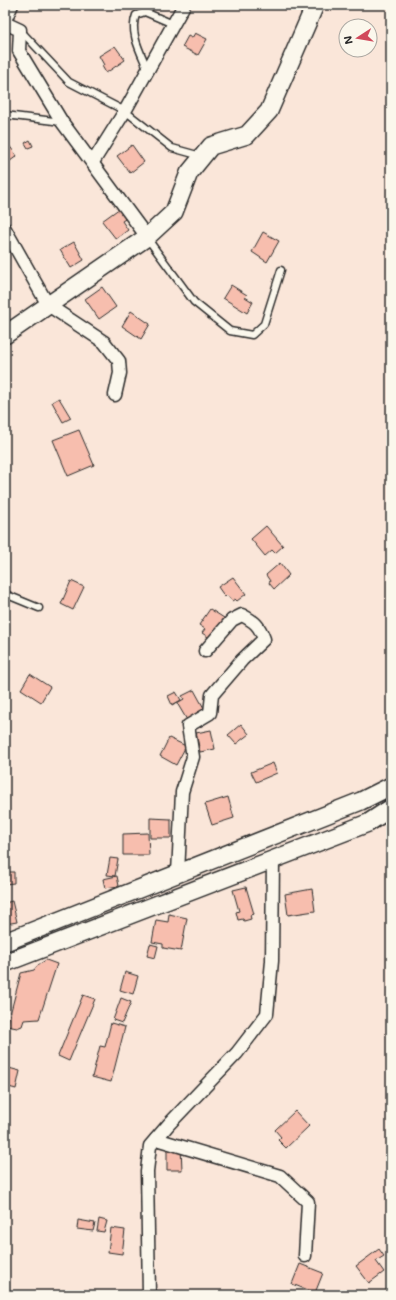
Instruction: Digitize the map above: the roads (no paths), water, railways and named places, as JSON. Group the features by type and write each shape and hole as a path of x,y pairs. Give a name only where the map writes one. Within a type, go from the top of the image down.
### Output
{"main road":[{"path":"5,335 147,237 174,212 189,173 211,146 247,135 269,111 315,5"},
{"path":"5,942 361,801 391,786"},
{"path":"5,963 368,823 391,808"}],"street":[{"path":"12,5 5,21 20,30 19,51 62,122 147,237"},
{"path":"93,162 125,111 184,5"},
{"path":"5,229 48,305 104,342 119,361 120,373 114,395"},
{"path":"178,873 182,792 193,757 188,726 210,712 212,695 242,660 264,639 255,622 242,614 232,620 205,652"},
{"path":"149,1295 147,1171 150,1146 237,1053 267,1014 272,961 273,859"},
{"path":"156,1139 280,1176 308,1202 305,1256"}],"lane":[{"path":"148,70 136,40 133,22 136,15 145,12 173,24"},
{"path":"20,30 69,82 125,111 172,148 203,156"},
{"path":"5,115 62,122"},
{"path":"147,237 194,302 230,331 252,335 264,324 281,270"},
{"path":"5,594 40,608"}]}
